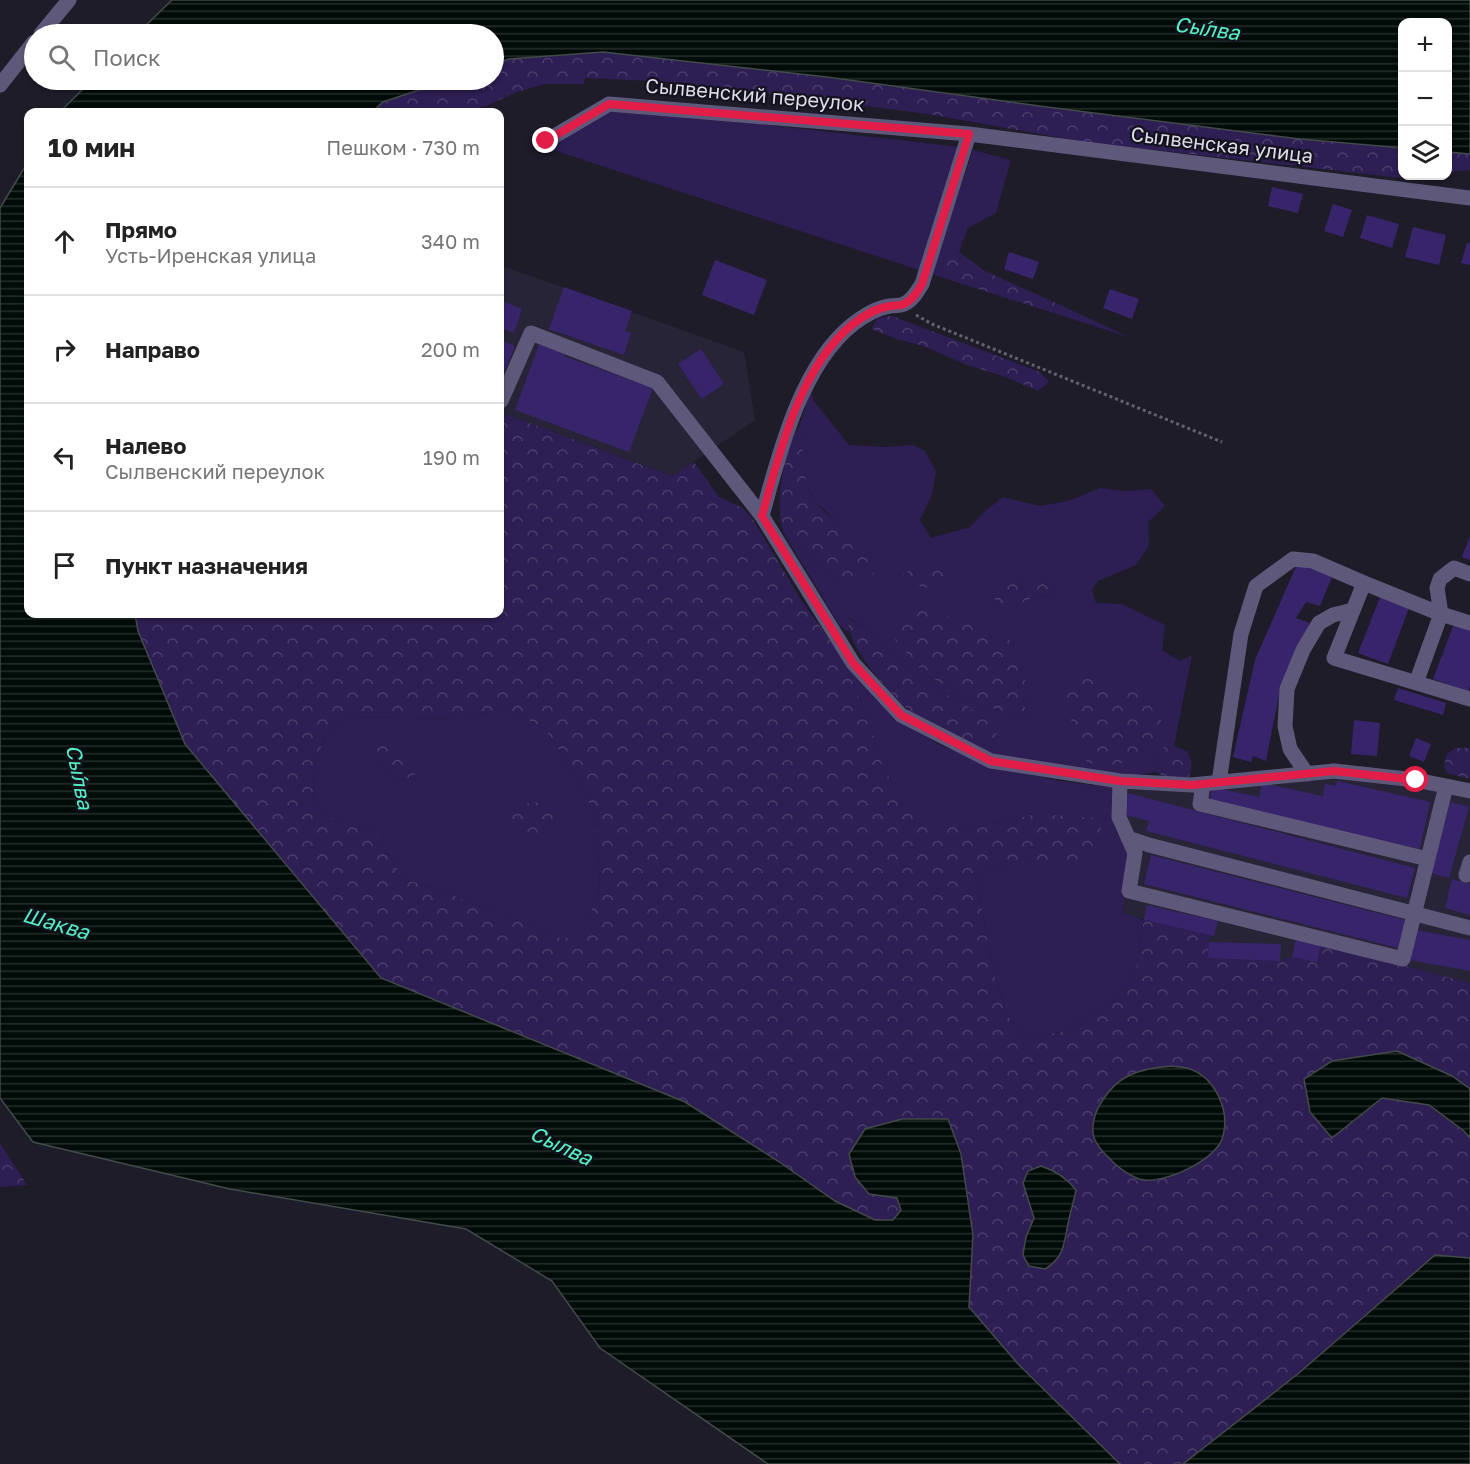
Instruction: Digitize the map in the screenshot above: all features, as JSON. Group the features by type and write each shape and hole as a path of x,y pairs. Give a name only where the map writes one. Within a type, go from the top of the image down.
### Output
{"street":[{"path":"49,24 69,0"},
{"path":"0,85 24,55"},
{"name":"Сылвенский переулок","path":"546,141 609,104 969,134"},
{"path":"762,516 777,455 789,423 824,357 849,327 865,315 880,308 903,304 914,297 922,284 969,134"},
{"name":"Сылвенская улица","path":"969,134 1470,198"},
{"path":"504,393 531,333 657,382 762,516 853,663 901,715 991,761 1120,781 1192,785 1334,771 1416,780 1470,791"},
{"path":"1219,782 1241,634 1256,586 1293,559 1313,561 1441,614 1470,623"},
{"path":"1416,683 1441,614 1437,588 1440,579 1454,568 1470,574"},
{"path":"1364,583 1334,658 1470,699"},
{"path":"1307,774 1290,749 1285,726 1287,689 1303,650 1319,623 1333,615 1353,610"},
{"path":"1120,781 1119,817 1135,853 1129,891 1403,959 1446,786"},
{"path":"1203,784 1200,804 1428,859"},
{"path":"1128,838 1470,928"}],"path":[{"path":"903,304 914,314 932,324 1222,442"}],"shaded area":[{"path":"504,266 744,352 755,420 673,476 504,413"},
{"path":"1337,776 1435,789 1470,797 1470,983 1321,943 1317,962 1292,957 1280,961 1208,958 1209,935 1123,914 1126,883 1116,788"}],"green space":[{"path":"603,52 801,74 1187,125 1398,148 1398,178 1084,142 928,114 675,82 585,78 584,84 545,84 517,92 479,108 376,108 383,102 419,90 504,90 504,61"},
{"path":"611,107 960,147 922,271 547,148"},
{"path":"973,150 1011,160 996,213 968,228 959,252 945,260 940,272 947,279 931,274"},
{"path":"1452,152 1470,154 1470,170 1452,172"},
{"path":"959,252 985,271 1067,308 1068,313 1063,316 947,279 940,272 945,260"},
{"path":"1067,308 1131,338 1063,316 1067,313"},
{"path":"892,316 1040,372 1049,382 1038,391 923,346 871,329 878,318"},
{"path":"811,391 814,401 849,445 885,447 913,445 925,451 936,471 932,495 920,520 931,538 970,527 1003,497 1040,506 1068,501 1100,488 1126,491 1151,489 1165,506 1148,522 1149,546 1136,565 1098,581 1092,590 1096,603 1122,604 1165,625 1162,650 1180,661 1192,655 1174,746 1164,747 1153,756 1156,772 1119,778 996,755 957,737 963,703 926,684 899,662 874,635 848,617 849,633 840,626 783,532 836,582 867,547 815,501 806,483 799,427","holes":["1016,578 1045,584 1057,593 1027,599 1010,606 999,606 992,594","925,674 1024,683 1026,697 1024,717 978,704"]},
{"path":"504,413 672,476 694,462 719,497 743,508 752,518 801,600 842,657 870,724 884,770 922,824 981,826 1036,814 1098,818 1105,850 1088,866 1020,860 975,874 994,974 1006,1013 1023,1037 1061,1032 1092,1016 1117,999 1136,969 1144,920 1210,935 1208,958 1280,961 1292,957 1317,962 1321,943 1470,983 1470,1089 1452,1076 1397,1051 1351,1124 1382,1098 1429,1105 1470,1138 1470,1258 1434,1255 1299,1373 1183,1464 1120,1464 1018,1364 969,1307 973,1235 961,1154 884,1197 897,1198 901,1210 893,1220 875,1220 835,1201 778,1161 685,1102 381,978 185,744 138,631 136,618 504,618","holes":["504,707 545,729 585,790 597,827 600,889 584,929 563,939 442,891 404,879 385,849 381,833 332,818 318,806 314,798 316,763 325,739 336,723 354,717 464,719","1151,1068 1095,1115 1111,1090 1123,1080","1023,1183 1068,1222 1065,1247 1026,1237 1034,1218"]},
{"path":"799,427 806,481 814,499 820,507 870,549 876,560 874,574 866,581 849,588 836,582 783,532 780,507 782,478 793,438"},
{"path":"936,560 950,567 956,574 955,581 941,586 928,587 915,584 903,575 917,565"},
{"path":"1016,578 1044,584 1057,594 1032,598 1012,607 999,606 992,594 1001,584"},
{"path":"910,605 949,616 1012,641 1025,662 1024,717 978,704 925,674 895,640 894,620"},
{"path":"847,617 874,635 899,662 926,684 963,703 997,729 995,741 954,735 930,724 910,711 884,685 861,654 850,633"},
{"path":"842,657 895,716 938,744 1001,769 1061,781 1116,788 1130,852 1123,913 1144,920 1136,969 1117,999 1092,1016 1061,1032 1023,1037 1006,1013 994,974 975,874 1020,860 1036,861 1036,814 981,826 922,825 884,770 870,724"},
{"path":"1076,675 1142,695 1162,722 1144,756 1116,765 1087,762 1062,696 1064,684"},
{"path":"504,707 545,729 585,790 597,827 600,889 584,930 563,939 442,891 404,879 385,849 381,833 331,818 318,806 313,788 316,763 325,739 336,723 354,717 464,719","holes":["375,760 421,769 405,780 391,777"]},
{"path":"390,738 411,756 422,770 405,780 391,777 375,760 372,753 380,740"},
{"path":"1174,746 1189,754 1191,767 1189,777 1167,778 1156,772 1153,756 1164,747"},
{"path":"1455,748 1470,748 1470,779 1447,773 1444,767 1446,755"},
{"path":"535,802 547,807 558,817 552,834 532,839 526,838 517,831 510,818 520,805"},
{"path":"0,1143 27,1185 0,1187"}],"water":[{"name":"Сы́лва","path":"172,0 1470,0 1470,154 1452,152 1452,18 1398,18 1398,148 1300,139 827,77 603,52 504,61 504,24 147,24"},
{"path":"82,90 419,90 383,102 376,108 64,108"},
{"path":"24,169 24,618 136,618 138,631 185,744 381,978 685,1102 778,1161 835,1201 875,1220 893,1220 901,1210 897,1198 869,1194 855,1177 849,1154 865,1129 902,1119 948,1119 961,1154 973,1235 969,1307 1018,1364 1120,1464 768,1464 600,1348 552,1281 466,1229 230,1189 33,1142 0,1098 0,208"},
{"path":"1397,1051 1452,1076 1470,1089 1470,1138 1429,1105 1382,1098 1332,1138 1310,1112 1304,1079 1332,1061"},
{"path":"1172,1066 1188,1068 1199,1073 1213,1087 1222,1106 1225,1126 1223,1136 1211,1154 1187,1169 1161,1179 1139,1179 1118,1166 1100,1148 1093,1132 1095,1116 1108,1092 1121,1080 1144,1070"},
{"path":"1041,1166 1061,1175 1076,1190 1062,1250 1056,1260 1045,1269 1029,1266 1023,1255 1026,1237 1034,1218 1023,1183 1028,1171"},
{"path":"1435,1255 1470,1258 1470,1464 1183,1464 1299,1373"}],"building":[{"path":"1272,187 1303,194 1298,213 1268,206"},
{"path":"1333,204 1352,210 1343,237 1324,231"},
{"path":"1367,215 1399,224 1392,248 1360,238"},
{"path":"1413,227 1446,235 1439,265 1405,257"},
{"path":"1467,243 1470,243 1470,265 1461,263"},
{"path":"1009,252 1039,262 1033,279 1004,269"},
{"path":"715,260 767,280 754,315 702,295"},
{"path":"564,287 632,311 625,331 631,333 624,355 549,329"},
{"path":"1110,289 1139,299 1132,319 1103,308"},
{"path":"504,302 522,309 514,333 504,329"},
{"path":"543,333 569,342 564,356 653,388 629,452 515,410"},
{"path":"504,341 515,346 504,370"},
{"path":"701,349 724,384 702,399 678,364"},
{"path":"1470,536 1470,560 1462,557"},
{"path":"1298,562 1332,577 1320,606 1306,602 1296,618 1310,623 1280,690 1266,761 1253,756 1251,762 1233,757 1255,660"},
{"path":"1380,597 1409,608 1388,664 1358,653"},
{"path":"1455,621 1470,627 1470,686 1468,692 1433,679"},
{"path":"1398,688 1446,703 1443,715 1394,700"},
{"path":"1354,720 1380,723 1377,756 1351,754"},
{"path":"1416,738 1431,744 1424,762 1409,756"},
{"path":"1337,781 1430,802 1420,849 1209,803 1212,787 1259,797 1262,783 1323,796 1325,784 1336,786"},
{"path":"1128,793 1415,868 1407,898 1146,831 1149,821 1122,814"},
{"path":"1450,802 1469,807 1449,878 1431,873"},
{"path":"1151,855 1405,920 1398,948 1144,884"},
{"path":"1452,879 1470,884 1470,915 1445,908"},
{"path":"1147,905 1218,921 1214,936 1144,920"},
{"path":"1416,930 1470,940 1470,971 1410,960"},
{"path":"1296,938 1321,943 1317,962 1292,957"},
{"path":"1209,942 1281,944 1280,961 1208,958"}],"route":[{"path":"546,141 609,104 969,134 922,284 914,297 903,304 880,308 865,315 849,327 824,357 789,423 777,455 762,516 853,663 901,715 991,761 1120,781 1192,785 1334,771 1416,780"}],"water label":[{"name":"Шаква","path":"56,924"},
{"name":"Сылва","path":"561,1146"}]}
